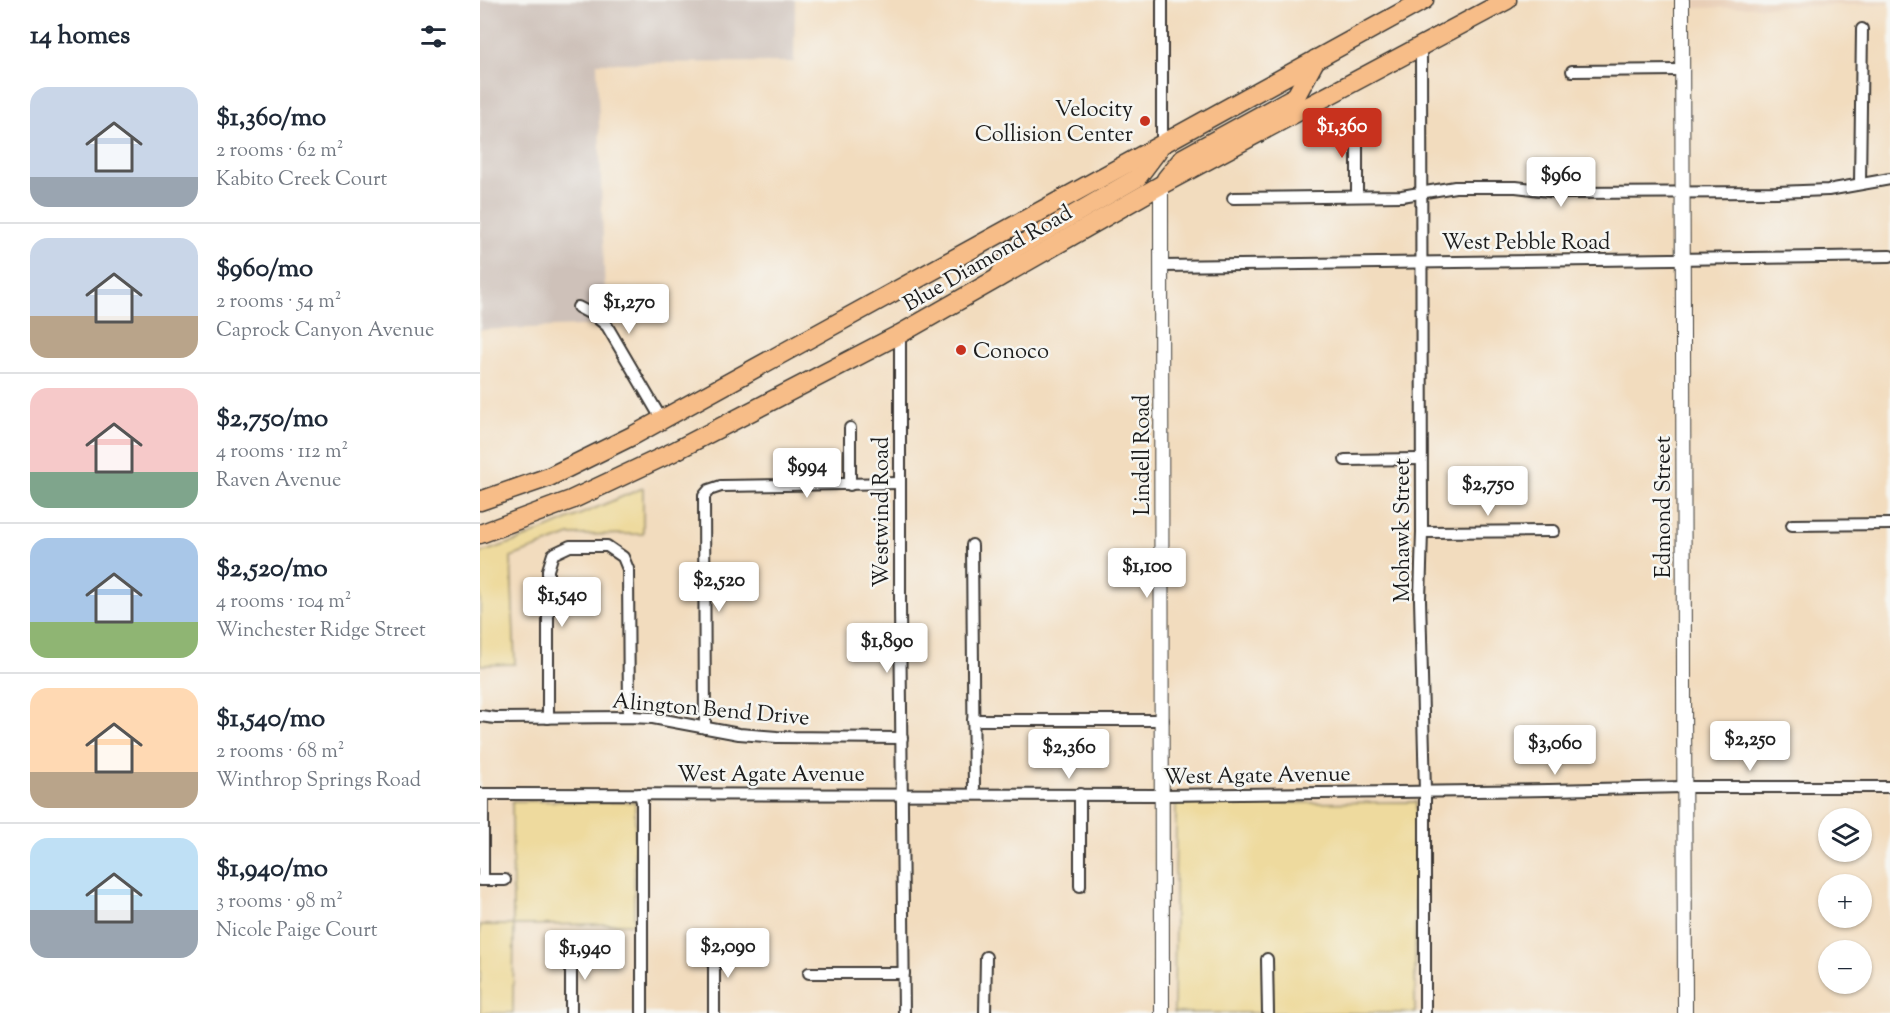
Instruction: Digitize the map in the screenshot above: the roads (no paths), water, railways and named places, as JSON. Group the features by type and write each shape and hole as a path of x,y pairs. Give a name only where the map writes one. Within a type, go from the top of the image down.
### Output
{"highway":[{"name":"Blue Diamond Road","path":"480,501 549,477 662,420 1422,0"},
{"name":"Blue Diamond Road","path":"480,534 571,500 674,452 900,334 1161,184 1507,0"},
{"path":"1161,184 1183,158 1296,96 1316,59"},
{"path":"998,278 1014,249 1137,178 1162,144"}],"street":[{"path":"1162,0 1162,144"},
{"name":"Edmond Street","path":"1682,0 1685,1013"},
{"path":"1860,183 1862,28"},
{"name":"Mohawk Street","path":"1421,47 1420,459 1422,532 1420,599 1425,791 1425,1013"},
{"path":"1572,71 1681,70"},
{"path":"1357,123 1357,196"},
{"path":"1233,198 1402,196 1455,187 1516,187 1565,194 1828,190 1890,179"},
{"name":"Lindell Road","path":"1161,184 1162,1013"},
{"name":"West Pebble Road","path":"1161,266 1890,256"},
{"path":"578,307 607,326 662,420"},
{"name":"Westwind Road","path":"900,334 899,483 904,1013"},
{"path":"850,428 850,484"},
{"path":"1346,460 1420,459"},
{"path":"705,728 704,496 709,490 721,486 899,483"},
{"path":"1792,525 1890,524"},
{"path":"1422,532 1554,531"},
{"path":"972,545 974,794"},
{"path":"548,718 548,570 553,554 570,546 607,546 623,556 628,569 629,717"},
{"name":"Alington Bend Drive","path":"480,716 495,718 653,718 739,734 777,737 902,738"},
{"path":"973,720 1163,720"},
{"name":"West Agate Avenue","path":"481,794 1163,795 1684,787 1890,787"},
{"path":"481,794 482,880 505,880"},
{"path":"640,794 642,802 642,1013"},
{"path":"1080,794 1080,886"},
{"path":"714,945 714,1013"},
{"path":"571,948 571,1013"},
{"path":"985,1013 986,957"},
{"path":"1267,959 1268,1013"},
{"path":"809,973 904,972"}],"place":[{"name":"Velocity Collision Center","path":"1145,121"},
{"name":"Conoco","path":"961,350"}]}
